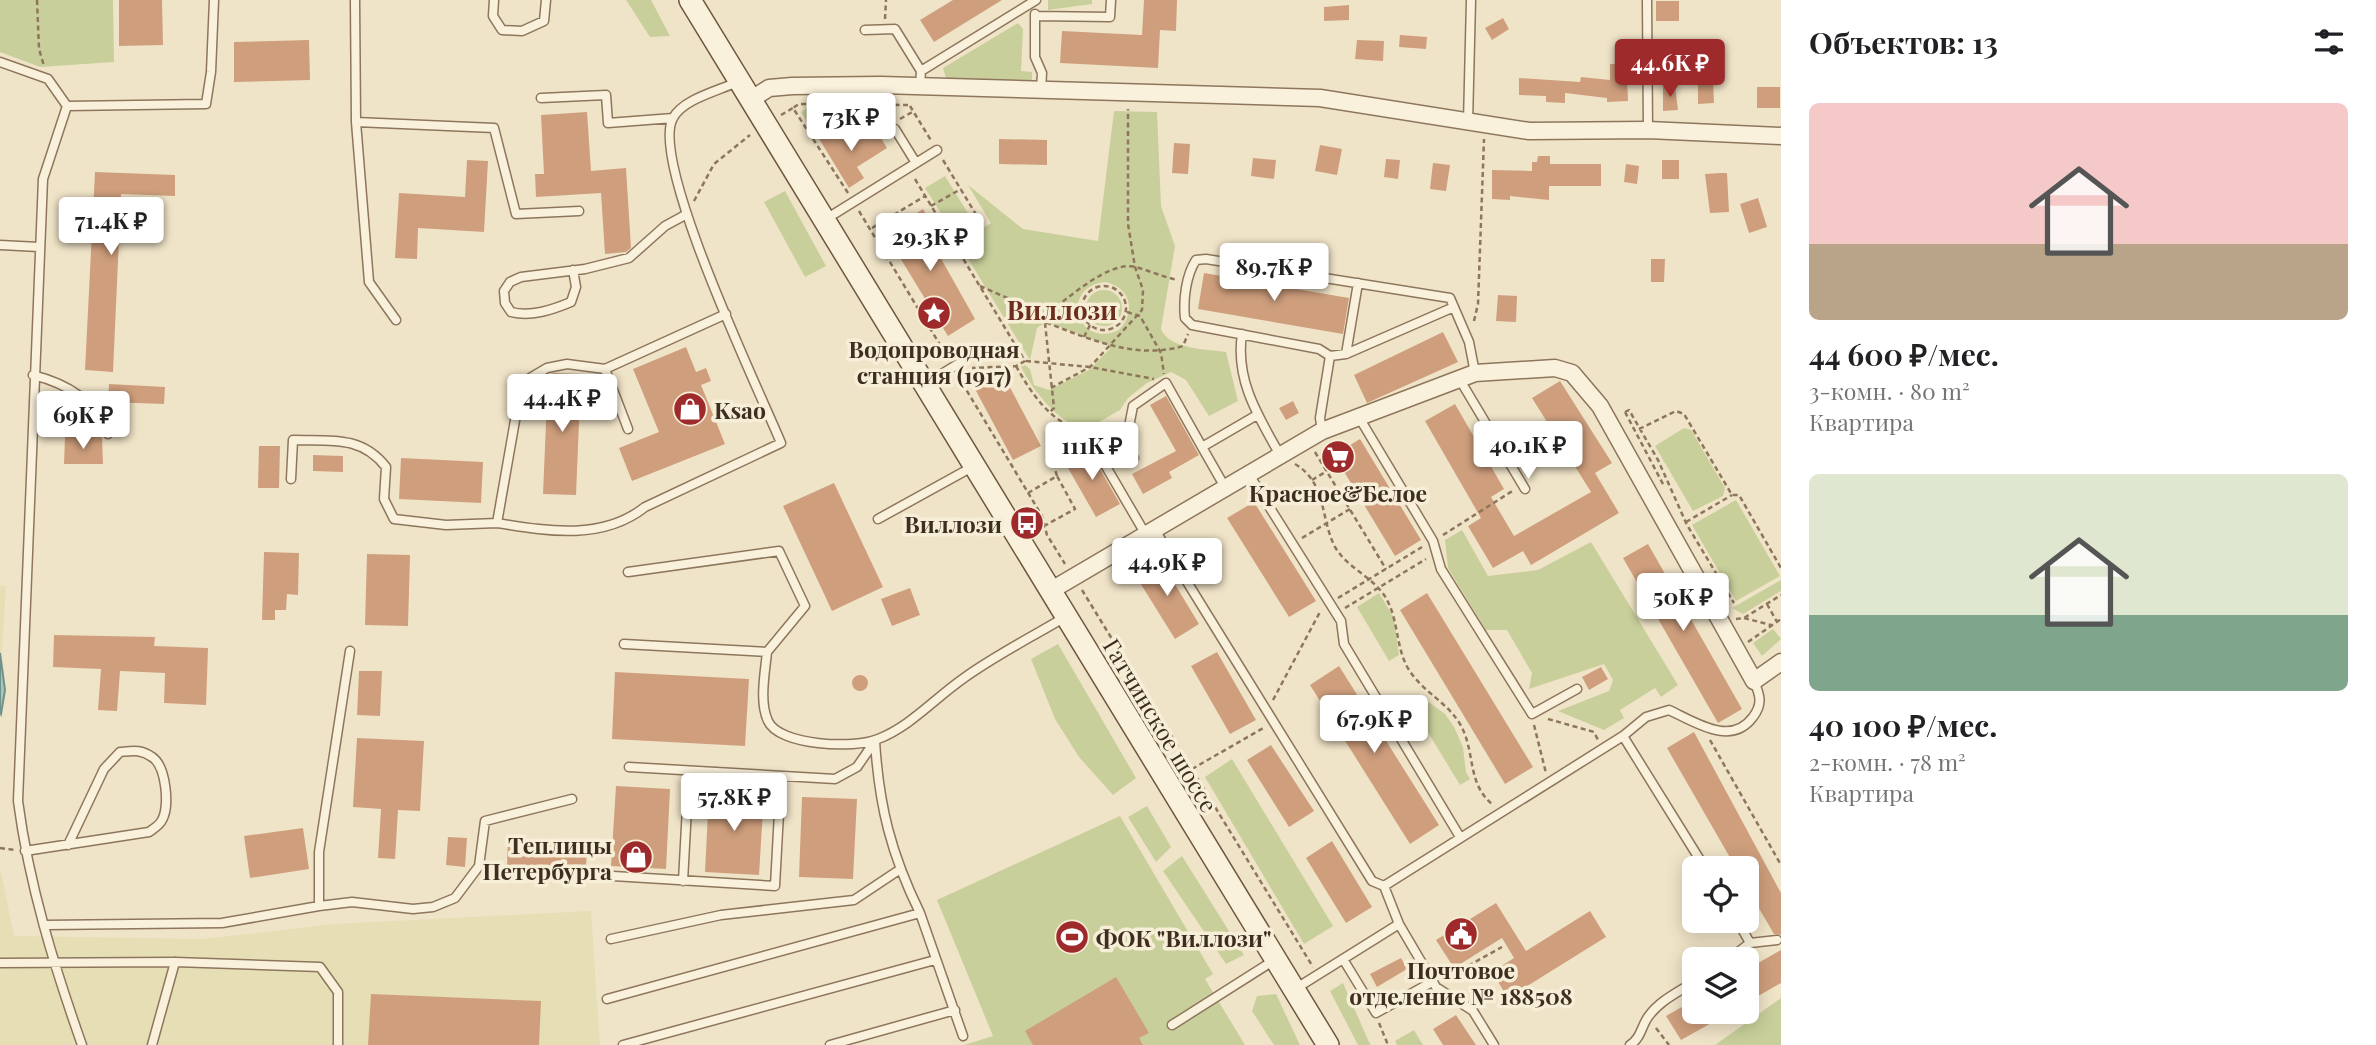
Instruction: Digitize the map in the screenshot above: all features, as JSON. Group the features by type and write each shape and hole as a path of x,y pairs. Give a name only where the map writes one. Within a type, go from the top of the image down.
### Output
{"main road":[{"name":"Гатчинское шоссе","path":"690,0 1328,1045"}],"street":[{"path":"750,100 769,88 921,78 1041,89 1320,98 1530,131 1648,130 1781,136"},
{"path":"1050,591 1322,431 1468,377 1532,368 1555,368 1572,373 1600,407 1754,681 1781,662"}],"lane":[{"path":"67,106 206,104 211,72 214,0"},
{"path":"355,0 356,122 369,282 396,320"},
{"path":"494,0 493,16 502,30 522,31 544,21 546,0"},
{"path":"1036,16 1110,17 1111,0"},
{"path":"1468,123 1471,0"},
{"path":"1647,0 1648,130"},
{"path":"865,30 895,29 921,78 1032,2 1036,16 1035,57 1042,73 1041,89"},
{"path":"0,62 48,79 67,106"},
{"path":"291,479 293,440 348,441 373,451 386,467 384,499 394,519 446,525 497,523 548,531 593,530 629,520 645,507 782,443 726,314 687,214 672,166 668,140 673,118 680,107 738,81"},
{"path":"541,98 606,95 608,123 673,118"},
{"path":"67,106 43,179 33,375 18,801 25,852 46,925 53,964 82,1045"},
{"path":"356,122 494,128 516,214 579,211"},
{"path":"894,126 916,163"},
{"path":"824,220 937,150"},
{"path":"573,270 576,288 571,302 554,310 522,315 511,312 506,303 505,291 510,282 521,277 573,270 629,258 665,226 687,214"},
{"path":"0,245 39,247"},
{"path":"1454,307 1346,354 1330,356 1319,349 1192,324 1185,318 1184,307 1190,268 1196,260 1206,259 1450,298 1454,307 1469,342 1468,377 1524,487"},
{"path":"1346,354 1358,283"},
{"path":"497,523 520,392 530,378 547,368 567,364 605,369 726,314"},
{"path":"1242,334 1240,350 1247,398 1280,455"},
{"path":"1322,431 1320,418 1330,356"},
{"path":"925,385 953,368 965,365"},
{"path":"605,369 628,429"},
{"path":"33,375 54,380 74,391 100,414 108,434"},
{"path":"1134,458 1126,442 1133,406 1138,399 1166,383 1226,489"},
{"path":"1202,447 1257,415"},
{"path":"1360,419 1433,541 1441,569 1532,714 1577,689"},
{"path":"1087,434 1267,712 1372,881 1384,886 1399,924 1432,982 1439,991 1455,996 1474,1011 1494,1045"},
{"path":"878,519 974,466"},
{"path":"1248,473 1341,621 1344,644 1460,838"},
{"path":"628,572 779,551 805,606 767,652 764,709 768,723 779,734 800,741 875,741"},
{"path":"629,767 835,779 857,768 875,741 903,726 964,677 1065,617"},
{"path":"624,644 767,652"},
{"path":"318,906 319,852 350,651"},
{"path":"1384,886 1623,736 1646,717 1669,710 1716,731 1735,731 1748,724 1758,710 1761,698 1754,681"},
{"path":"1623,736 1697,856"},
{"path":"875,741 878,794 899,870 920,913 963,1037"},
{"path":"25,852 149,832 162,821 165,807 163,773 155,758 139,750 120,752 104,769 68,845"},
{"path":"683,880 690,771"},
{"path":"613,876 775,886 781,776"},
{"path":"46,925 222,923 352,902 413,908 444,903 455,898 479,866 485,821 572,799"},
{"path":"611,939 722,915 854,900 899,870"},
{"path":"607,999 920,913"},
{"path":"1294,989 1399,924"},
{"path":"1744,933 1750,943"},
{"path":"1745,947 1750,943 1777,940"},
{"path":"1172,1024 1276,959"},
{"path":"1343,959 1376,1013 1432,982"},
{"path":"623,1045 935,960"},
{"path":"0,962 175,962 320,967 338,992 338,1045"},
{"path":"152,1045 175,962"},
{"path":"1630,1045 1637,1041 1648,1017 1665,1000 1682,989"},
{"path":"830,1045 955,1010"}],"path":[{"path":"37,0 39,49 48,79"},
{"path":"884,30 886,0"},
{"path":"965,365 1016,366 1025,361 1090,367 1165,380 1161,352 1140,316 1143,290 1135,267 1128,224 1128,92"},
{"path":"774,119 799,104 909,105"},
{"path":"809,134 860,104"},
{"path":"793,108 847,194 872,228 1028,493 1047,536 1318,974"},
{"path":"894,126 914,111"},
{"path":"1469,342 1478,304 1485,125"},
{"path":"687,214 714,164 758,129"},
{"path":"908,168 1025,361"},
{"path":"847,194 859,187"},
{"path":"931,206 961,189"},
{"path":"872,228 925,196"},
{"path":"946,230 975,212"},
{"path":"1050,412 1054,408 1048,363 1046,315 1085,285 1118,267 1135,267 1153,275 1188,282"},
{"path":"979,285 1046,315"},
{"path":"1085,285 1089,291"},
{"path":"1111,287 1123,297 1125,312 1118,325 1104,330 1090,325 1085,319 1082,304 1089,291 1111,287"},
{"path":"1125,312 1140,316"},
{"path":"1051,388 1090,367 1140,316"},
{"path":"1045,322 1110,347 1161,352 1183,346 1192,324"},
{"path":"1084,337 1090,325"},
{"path":"1016,366 1031,394 1066,425 1087,434"},
{"path":"1625,412 1629,410 1686,522 1734,603"},
{"path":"1639,429 1676,411 1684,414 1732,495"},
{"path":"1044,526 1075,509 1057,476 1050,453 1087,434"},
{"path":"1313,449 1386,569"},
{"path":"1280,455 1305,470 1312,480 1321,495 1327,523 1339,553 1378,588 1393,614 1408,668 1425,691 1445,705 1460,724 1468,743 1477,786 1500,813"},
{"path":"1312,480 1327,471"},
{"path":"1028,493 1057,476"},
{"path":"1267,712 1320,611 1524,487"},
{"path":"1686,522 1732,495 1739,495 1781,568"},
{"path":"1309,533 1350,509"},
{"path":"1336,613 1437,553"},
{"path":"1744,618 1781,595"},
{"path":"1737,649 1779,621 1767,604"},
{"path":"1736,619 1744,618 1771,625"},
{"path":"1551,781 1544,769 1532,714 1594,732 1604,748"},
{"path":"1192,769 1269,724"},
{"path":"1716,731 1709,738 1781,865"},
{"path":"0,848 25,852"},
{"path":"1432,982 1451,977 1502,947"},
{"path":"1648,1017 1668,1044"},
{"path":"1381,1033 1388,1045"}],"shaded area":[{"path":"0,585 6,586 0,680"},
{"path":"0,868 14,936 202,939 335,924 591,911 600,1045 0,1045"}],"green space":[{"path":"0,0 113,0 114,62 40,67 0,52"},
{"path":"626,0 651,0 670,36 650,37"},
{"path":"1048,0 1092,0 1092,4 1048,10"},
{"path":"1018,23 1023,29 1021,71 1032,72 1032,81 946,78 943,68"},
{"path":"811,106 839,106 842,111 812,130 801,112"},
{"path":"1114,111 1157,112 1161,206 1175,246 1161,329 1172,341 1181,345 1226,352 1238,401 1209,416 1186,380 1171,372 1147,383 1128,398 1120,410 1085,430 1065,420 1047,405 1021,367 1025,365 1030,369 1034,385 1049,390 1089,370 1110,349 1108,345 1046,322 1037,328 1030,360 959,244 991,223 968,185 1023,229 1098,241","holes":["1106,282 1126,295 1128,316 1119,330 1104,334 1092,332 1084,325 1079,315 1078,304 1082,294 1091,286"]},
{"path":"945,176 977,228 958,240 925,188"},
{"path":"785,191 826,266 805,277 764,202"},
{"path":"1104,290 1117,295 1122,308 1117,321 1104,326 1091,321 1086,308 1091,295"},
{"path":"1684,428 1691,430 1725,488 1723,496 1693,511 1655,446"},
{"path":"1736,500 1780,576 1736,601 1692,525"},
{"path":"1462,530 1488,576 1538,570 1591,542 1678,685 1661,697 1655,688 1620,710 1624,718 1604,730 1558,711 1609,691 1613,680 1604,664 1529,689 1532,673 1507,630 1486,630 1448,568 1445,540"},
{"path":"1781,580 1781,591 1743,614 1732,608"},
{"path":"1379,593 1394,618 1399,655 1389,661 1357,607"},
{"path":"1773,629 1781,639 1762,656 1753,643"},
{"path":"1058,644 1136,778 1113,795 1079,757 1055,719 1031,659"},
{"path":"1419,695 1445,714 1454,727 1463,747 1466,772 1470,779 1460,785 1409,701"},
{"path":"1232,759 1333,926 1304,944 1205,777"},
{"path":"1147,806 1171,847 1156,862 1128,817"},
{"name":"ФОК \"Виллози\"","path":"1120,816 1213,974 1205,979 1245,1045 964,1045 993,1036 937,900"},
{"path":"1182,856 1244,955 1226,964 1163,871"},
{"path":"1343,983 1371,1045 1358,1045 1330,991"},
{"path":"1276,994 1300,1045 1274,1045 1252,1011 1257,996"},
{"path":"1781,998 1781,1045 1715,1045 1744,1024 1759,1024 1759,1014"},
{"path":"1414,1030 1423,1045 1397,1045 1395,1041"}],"water":[{"path":"0,653 5,690 1,714 0,712"}],"building":[{"path":"119,0 162,0 163,45 119,46"},
{"path":"953,0 1002,0 934,42 920,20"},
{"path":"1144,0 1177,0 1176,31 1160,30 1158,68 1060,63 1062,31 1142,35"},
{"path":"1656,1 1679,1 1679,21 1656,21"},
{"path":"1349,5 1349,20 1324,21 1324,7"},
{"path":"1503,18 1509,29 1492,40 1485,28"},
{"path":"1400,35 1427,37 1426,49 1399,47"},
{"path":"309,40 310,80 234,82 234,42"},
{"path":"1357,40 1384,41 1383,61 1355,59"},
{"path":"1610,64 1631,64 1631,77 1627,77 1628,101 1607,102 1607,98 1565,93 1565,103 1546,102 1546,96 1519,95 1519,78 1580,82 1581,77 1610,80"},
{"path":"1698,80 1713,80 1714,103 1698,104"},
{"path":"1675,86 1678,110 1663,111 1663,87"},
{"path":"1757,87 1780,87 1780,108 1757,108"},
{"path":"587,112 591,171 626,168 631,248 626,252 605,254 601,193 536,197 535,174 544,174 541,115"},
{"path":"837,126 850,146 876,130 887,148 857,167 864,178 849,188 818,137"},
{"path":"999,139 1047,140 1047,165 999,164"},
{"path":"1174,143 1190,144 1188,174 1172,173"},
{"path":"1320,145 1342,149 1337,175 1315,171"},
{"path":"1538,156 1550,156 1550,164 1601,164 1601,186 1549,186 1549,200 1510,196 1510,200 1492,199 1492,170 1532,171 1532,162 1537,162"},
{"path":"1253,158 1276,160 1274,179 1251,176"},
{"path":"1386,159 1400,160 1398,179 1384,177"},
{"path":"467,160 488,161 484,232 418,228 417,259 395,258 399,193 465,197"},
{"path":"1662,160 1679,160 1679,179 1662,179"},
{"path":"1433,163 1450,165 1446,191 1430,189"},
{"path":"1626,164 1639,166 1637,184 1624,182"},
{"path":"95,172 175,175 175,196 121,194 113,372 85,370"},
{"path":"1727,173 1729,212 1710,213 1705,174"},
{"path":"1758,198 1767,227 1749,233 1740,204"},
{"path":"923,209 938,234 930,239 975,319 948,336 938,320 931,324 923,311 930,307 885,233"},
{"path":"1651,259 1665,259 1664,282 1651,282"},
{"path":"1204,273 1349,298 1343,334 1198,309"},
{"path":"1498,295 1517,296 1516,322 1496,321"},
{"path":"1443,332 1458,362 1367,403 1354,375"},
{"path":"686,347 696,372 706,368 711,381 701,385 725,444 632,481 619,448 659,432 633,369"},
{"path":"581,374 576,495 543,494 548,375"},
{"path":"1003,374 1041,446 1013,460 975,389"},
{"path":"1560,381 1612,463 1595,473 1619,513 1531,565 1523,551 1493,568 1468,526 1481,518 1425,421 1455,404 1504,489 1491,497 1514,536 1591,492 1532,398"},
{"path":"109,384 165,387 164,404 108,402"},
{"path":"1166,396 1199,455 1169,472 1172,478 1143,494 1132,474 1176,451 1150,405"},
{"path":"1293,401 1299,413 1286,420 1279,408"},
{"path":"65,437 102,437 103,464 64,464"},
{"path":"1360,439 1421,540 1395,556 1334,455"},
{"path":"259,446 280,446 279,488 258,488"},
{"path":"1088,448 1120,504 1096,517 1064,461"},
{"path":"313,455 343,456 343,472 313,471"},
{"path":"401,458 483,462 481,503 399,499"},
{"path":"834,483 883,587 832,611 783,506"},
{"path":"1254,502 1316,601 1289,617 1227,518"},
{"path":"1648,544 1742,709 1718,723 1623,558"},
{"path":"264,552 299,553 298,595 287,594 286,610 275,610 275,620 262,620"},
{"path":"367,554 410,555 408,626 365,625"},
{"path":"1159,558 1199,624 1175,639 1134,573"},
{"path":"910,588 920,615 892,626 881,599"},
{"path":"1427,593 1533,767 1505,784 1400,610"},
{"path":"54,635 155,637 154,646 208,648 206,705 164,703 165,673 120,671 117,711 98,710 101,669 53,667"},
{"path":"1217,652 1256,720 1230,734 1191,666"},
{"path":"1339,666 1439,825 1410,844 1310,685"},
{"path":"1601,667 1608,679 1589,690 1582,677"},
{"path":"359,671 382,671 380,716 357,715"},
{"path":"615,672 749,679 745,746 612,739"},
{"path":"860,675 866,677 866,689 860,691 854,689 852,683 854,677"},
{"path":"1694,732 1781,893 1781,935 1774,934 1759,908 1759,856 1729,856 1667,748"},
{"path":"357,738 424,741 420,811 398,810 395,859 378,858 381,809 353,807"},
{"path":"1271,745 1314,811 1289,827 1247,760"},
{"path":"616,786 670,789 666,869 611,866"},
{"path":"709,792 764,794 759,875 705,872"},
{"path":"802,797 857,799 853,879 799,877"},
{"path":"303,828 309,869 250,878 244,836"},
{"path":"448,837 467,838 465,867 446,865"},
{"path":"508,839 587,842 586,869 507,867"},
{"path":"1332,841 1372,907 1346,923 1306,858"},
{"path":"1496,903 1526,951 1590,911 1606,937 1508,998 1492,972 1514,958 1502,938 1454,968 1436,940"},
{"path":"1781,950 1781,983 1759,996 1759,963"},
{"path":"1401,958 1407,969 1377,987 1370,974"},
{"path":"1116,977 1149,1033 1139,1038 1143,1045 1033,1045 1025,1031"},
{"path":"371,994 541,1001 539,1045 368,1045"},
{"path":"1682,1007 1682,1024 1710,1024 1681,1040 1666,1016"},
{"path":"1456,1015 1476,1045 1443,1045 1433,1029"}],"place":[{"name":"Водопроводная станция (1917)","path":"934,313"},
{"name":"Ksao","path":"690,409"},
{"name":"Красное&Белое","path":"1338,457"},
{"name":"Виллози","path":"1027,523"},
{"name":"Теплицы Петербурга","path":"636,857"},
{"name":"Почтовое отделение № 188508","path":"1461,934"},
{"name":"ФОК \"Виллози\"","path":"1072,937"}],"district":[{"name":"Виллози","path":"1062,309"}]}
